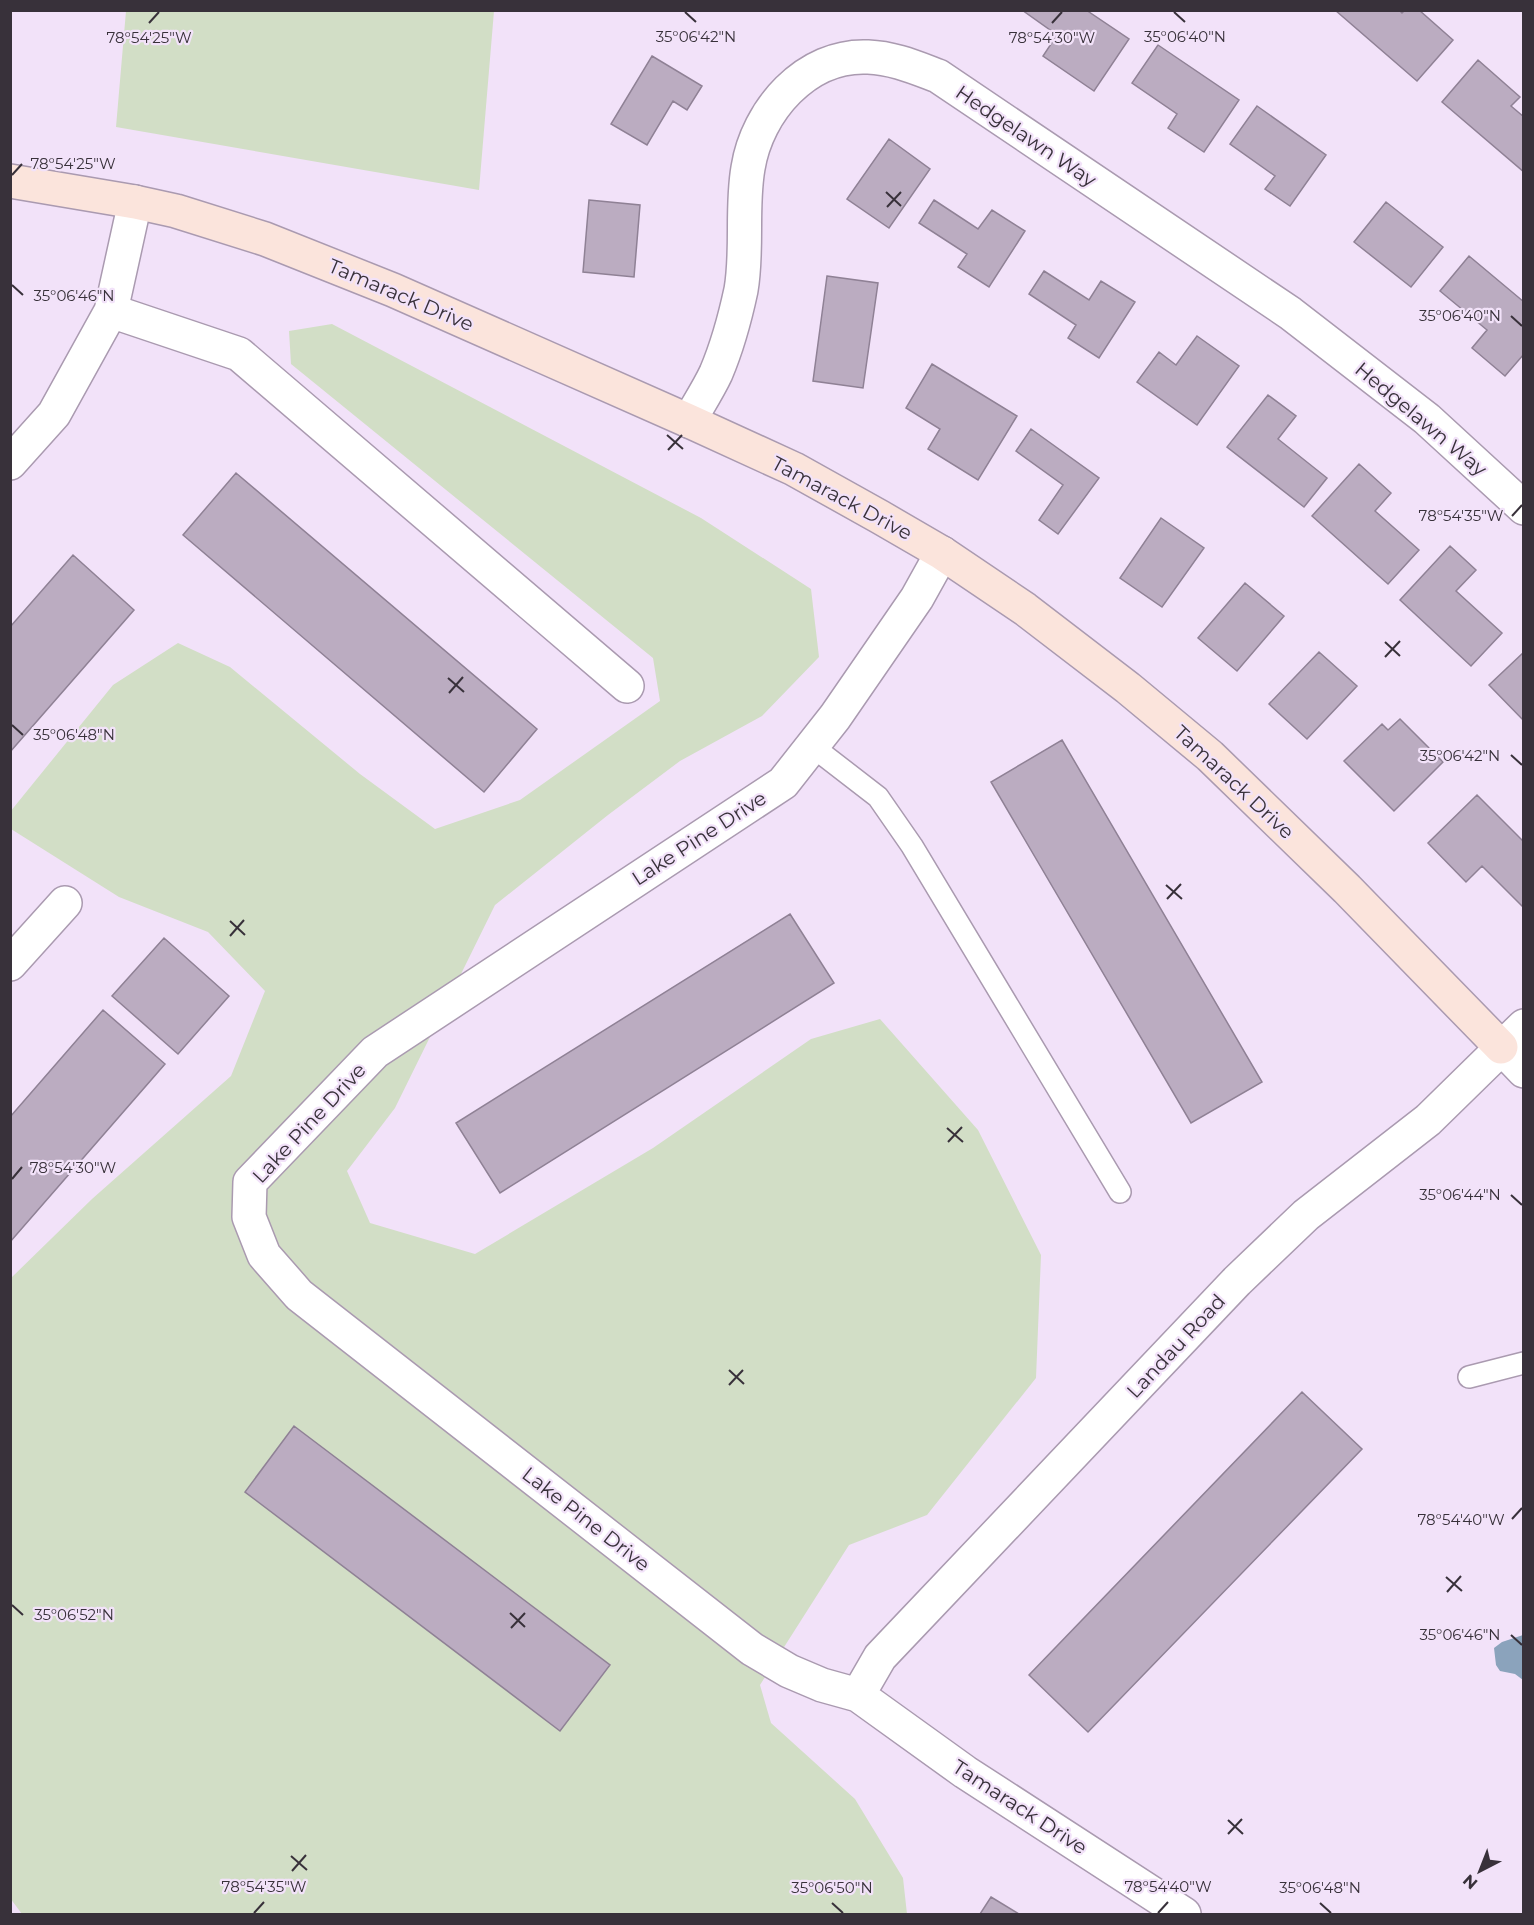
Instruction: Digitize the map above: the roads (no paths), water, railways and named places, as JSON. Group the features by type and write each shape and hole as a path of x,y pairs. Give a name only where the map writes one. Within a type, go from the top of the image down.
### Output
{"street":[{"name":"Hedgelawn Way","path":"689,421 715,374 731,330 739,299 747,169 755,137 768,112 802,78 821,67 844,60 866,57 897,61 938,76 1290,313 1427,419 1524,508"},
{"name":"Tamarack Drive","path":"10,181 176,211 265,238 393,290 689,421 794,470 942,553 1025,609 1128,688 1210,756 1347,889 1512,1036 1524,1071"},
{"path":"10,463 54,414 111,311 135,202"},
{"path":"111,311 239,354 627,686"},
{"name":"Lake Pine Drive","path":"858,1695 822,1685 789,1671 752,1649 299,1295 264,1256 249,1216 250,1182 375,1052 783,783 835,717 918,598 942,553"},
{"path":"10,964 65,903"},
{"name":"Landau Road","path":"858,1695 880,1657 1237,1281 1306,1215 1428,1120 1512,1036"},
{"name":"Tamarack Drive","path":"858,1695 965,1772 1184,1914"}],"lane":[{"path":"812,746 878,797 907,838 1120,1192"},
{"path":"1468,1377 1524,1363"}],"water":[{"path":"1523,1635 1523,1680 1515,1674 1500,1671 1496,1665 1494,1648 1502,1642"}]}
